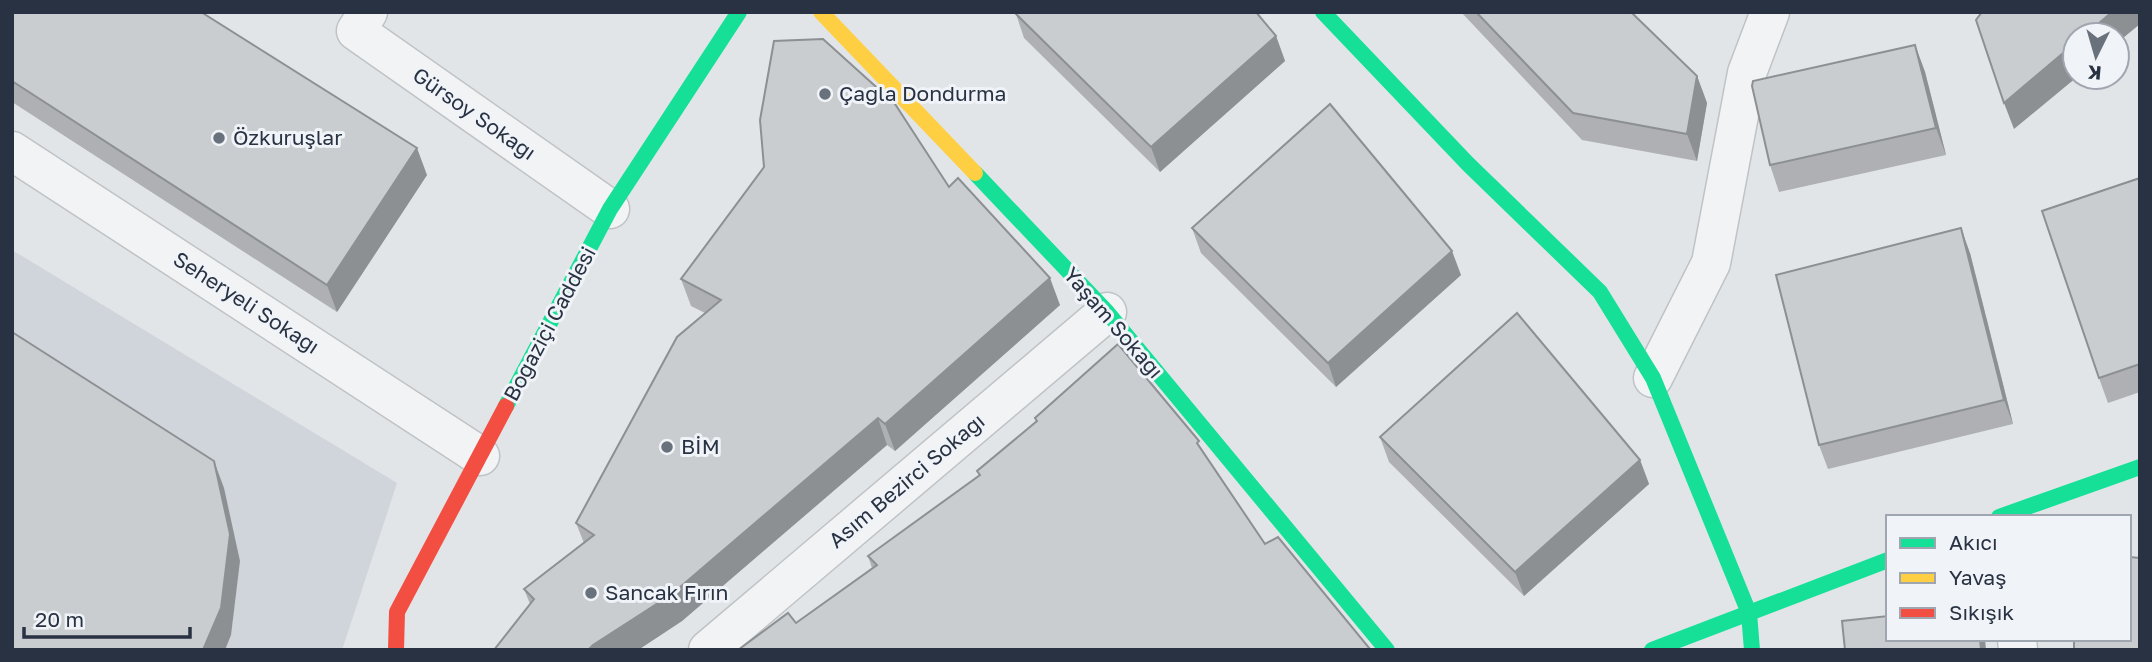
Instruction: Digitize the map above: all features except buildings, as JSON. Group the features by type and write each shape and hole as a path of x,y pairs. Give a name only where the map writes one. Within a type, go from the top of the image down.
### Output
{"street":[{"name":"Gürsoy Sokağı","path":"368,12 356,31 610,209"},
{"name":"Boğaziçi Caddesi","path":"396,650 397,612 610,209 739,12"},
{"name":"Yaşam Sokağı","path":"821,12 1107,312 1387,650"},
{"path":"1323,12 1468,164 1600,292 1653,378 1749,613 1752,650"},
{"path":"1653,378 1711,263 1748,73 1770,12"},
{"name":"Seheryeli Sokağı","path":"12,151 480,456"},
{"name":"Asım Bezirci Sokağı","path":"708,650 1107,312"},
{"path":"2008,515 2140,467"},
{"path":"1651,650 1886,561"},
{"path":"385,650 397,612"}],"shaded area":[{"path":"12,250 397,483 342,650 12,650"}],"traffic: fast":[{"path":"506,406 610,209 739,12"},
{"path":"1323,12 1468,164 1600,292 1653,378 1749,613 1752,650"},
{"path":"975,173 1107,312 1387,650"},
{"path":"2005,515 2140,467"},
{"path":"1652,650 1886,561"}],"traffic: slow":[{"path":"821,12 975,173"}],"traffic: jam":[{"path":"396,650 397,612 506,406"}],"place":[{"name":"Çağla Dondurma","path":"825,94"},
{"name":"Özkuruşlar","path":"219,138"},
{"name":"BİM","path":"667,447"},
{"name":"Sancak Fırın","path":"591,593"}]}
